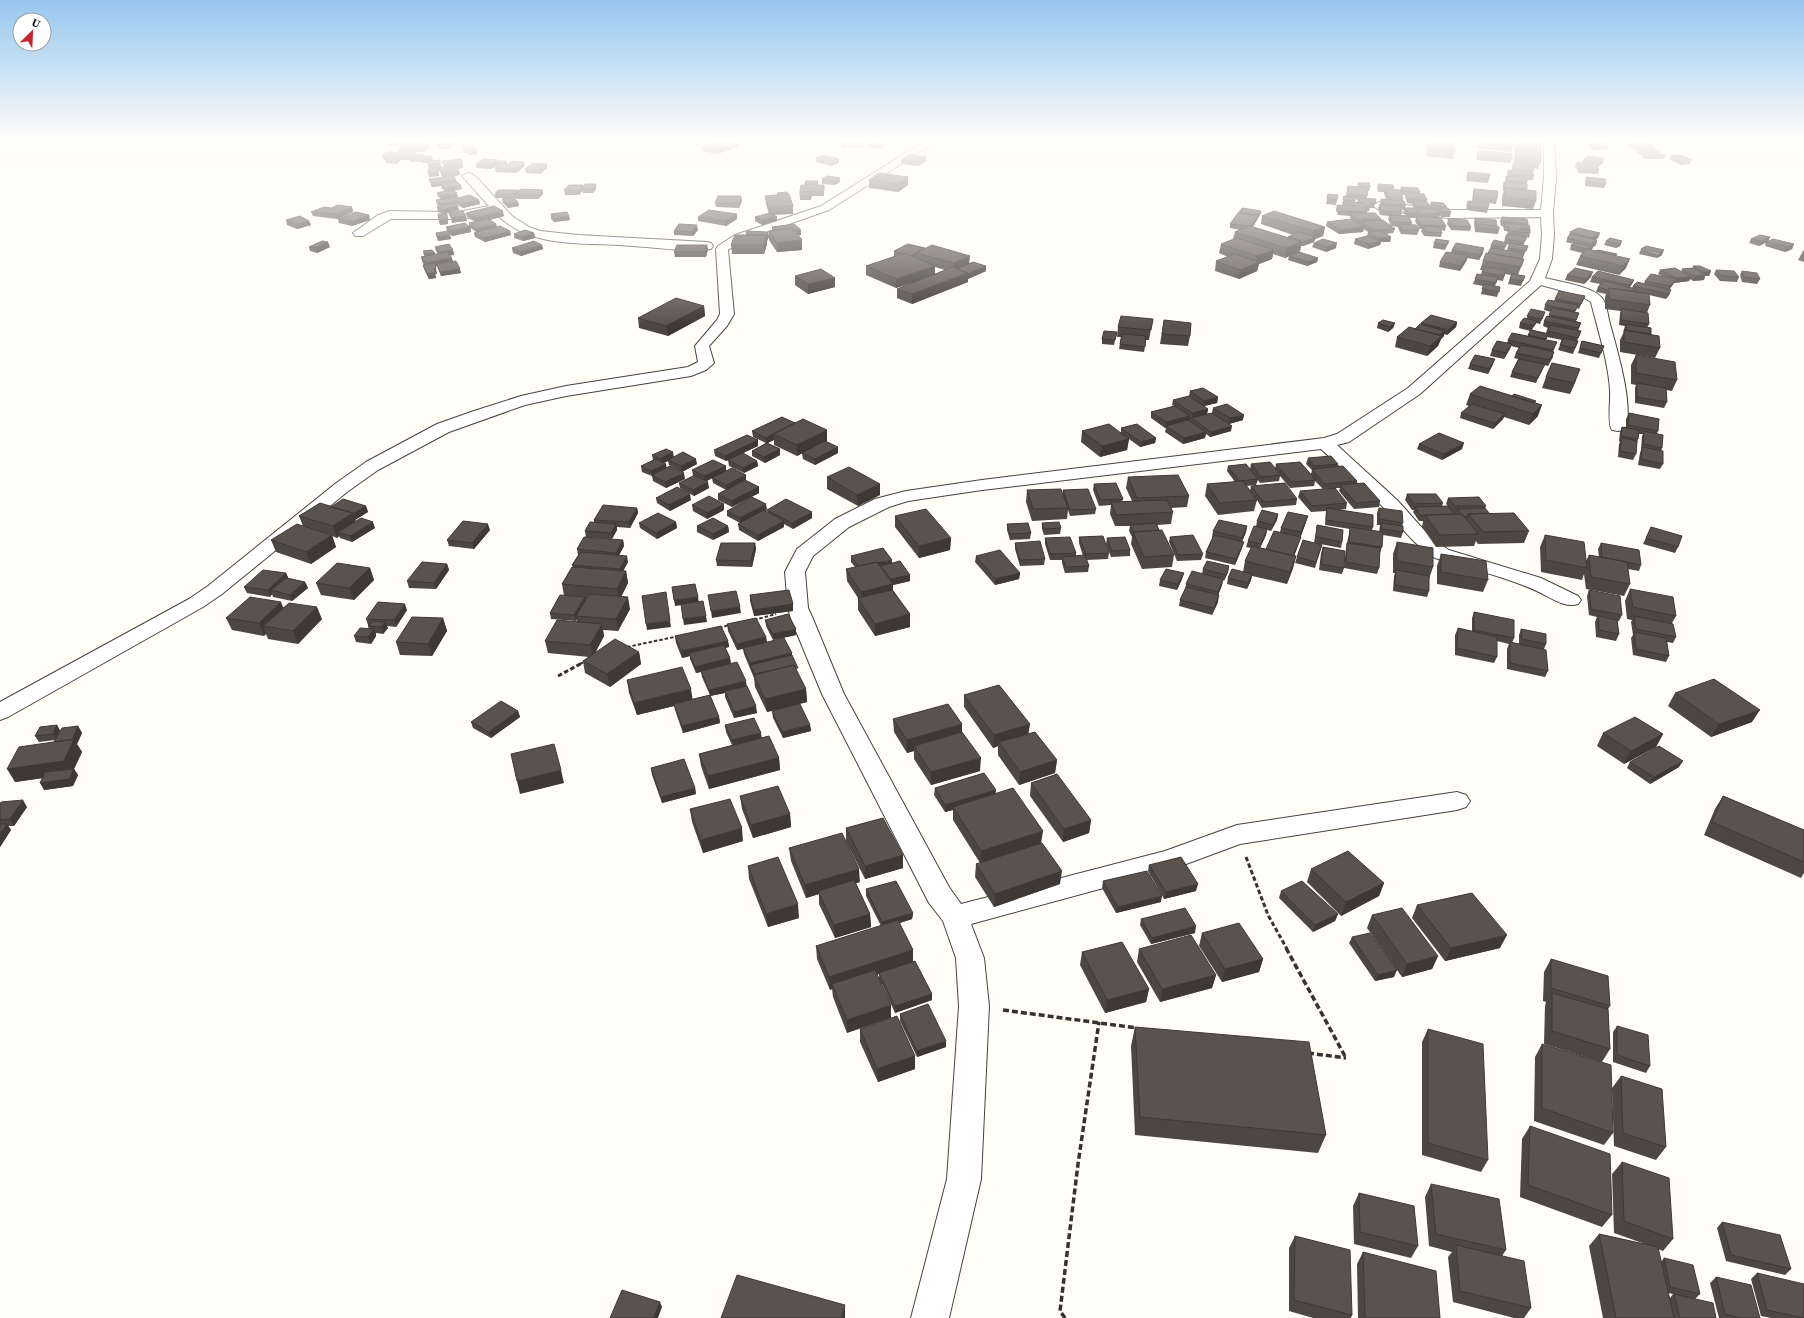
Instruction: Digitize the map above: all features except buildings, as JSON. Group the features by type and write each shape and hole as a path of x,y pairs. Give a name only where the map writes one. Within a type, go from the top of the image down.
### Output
{"street":[{"path":"491,203 495,208 522,228 548,235 686,246 724,246 738,238 806,216 834,203"},
{"path":"930,1318 964,1179 974,1006 970,958 955,917 940,895 833,694 798,608 795,572 804,553 821,538 842,523 882,503 906,496 982,485 1325,443 1344,438 1414,391 1537,280 1546,259 1548,203"},
{"path":"1379,206 1448,214 1547,213"},
{"path":"358,234 382,218 390,215 448,216 495,208"},
{"path":"0,712 196,603 215,590 341,488 372,466 442,428 528,399 566,391 676,374 701,367 706,363 702,346 709,336 725,321 727,314 722,249 724,246"},
{"path":"1537,280 1586,293 1597,300 1617,378 1619,401 1618,426"},
{"path":"1325,443 1397,511 1421,541 1431,548 1442,554 1534,582 1571,600"},
{"path":"955,917 1170,860 1237,834 1457,801"}],"path":[{"path":"746,622 798,608"},
{"path":"717,628 732,625"},
{"path":"624,648 681,636"},
{"path":"558,676 589,660"},
{"path":"1237,834 1268,915 1346,1058 1299,1052"},
{"path":"974,1006 1145,1029"},
{"path":"1065,1318 1060,1311 1078,1164 1099,1022"}]}
